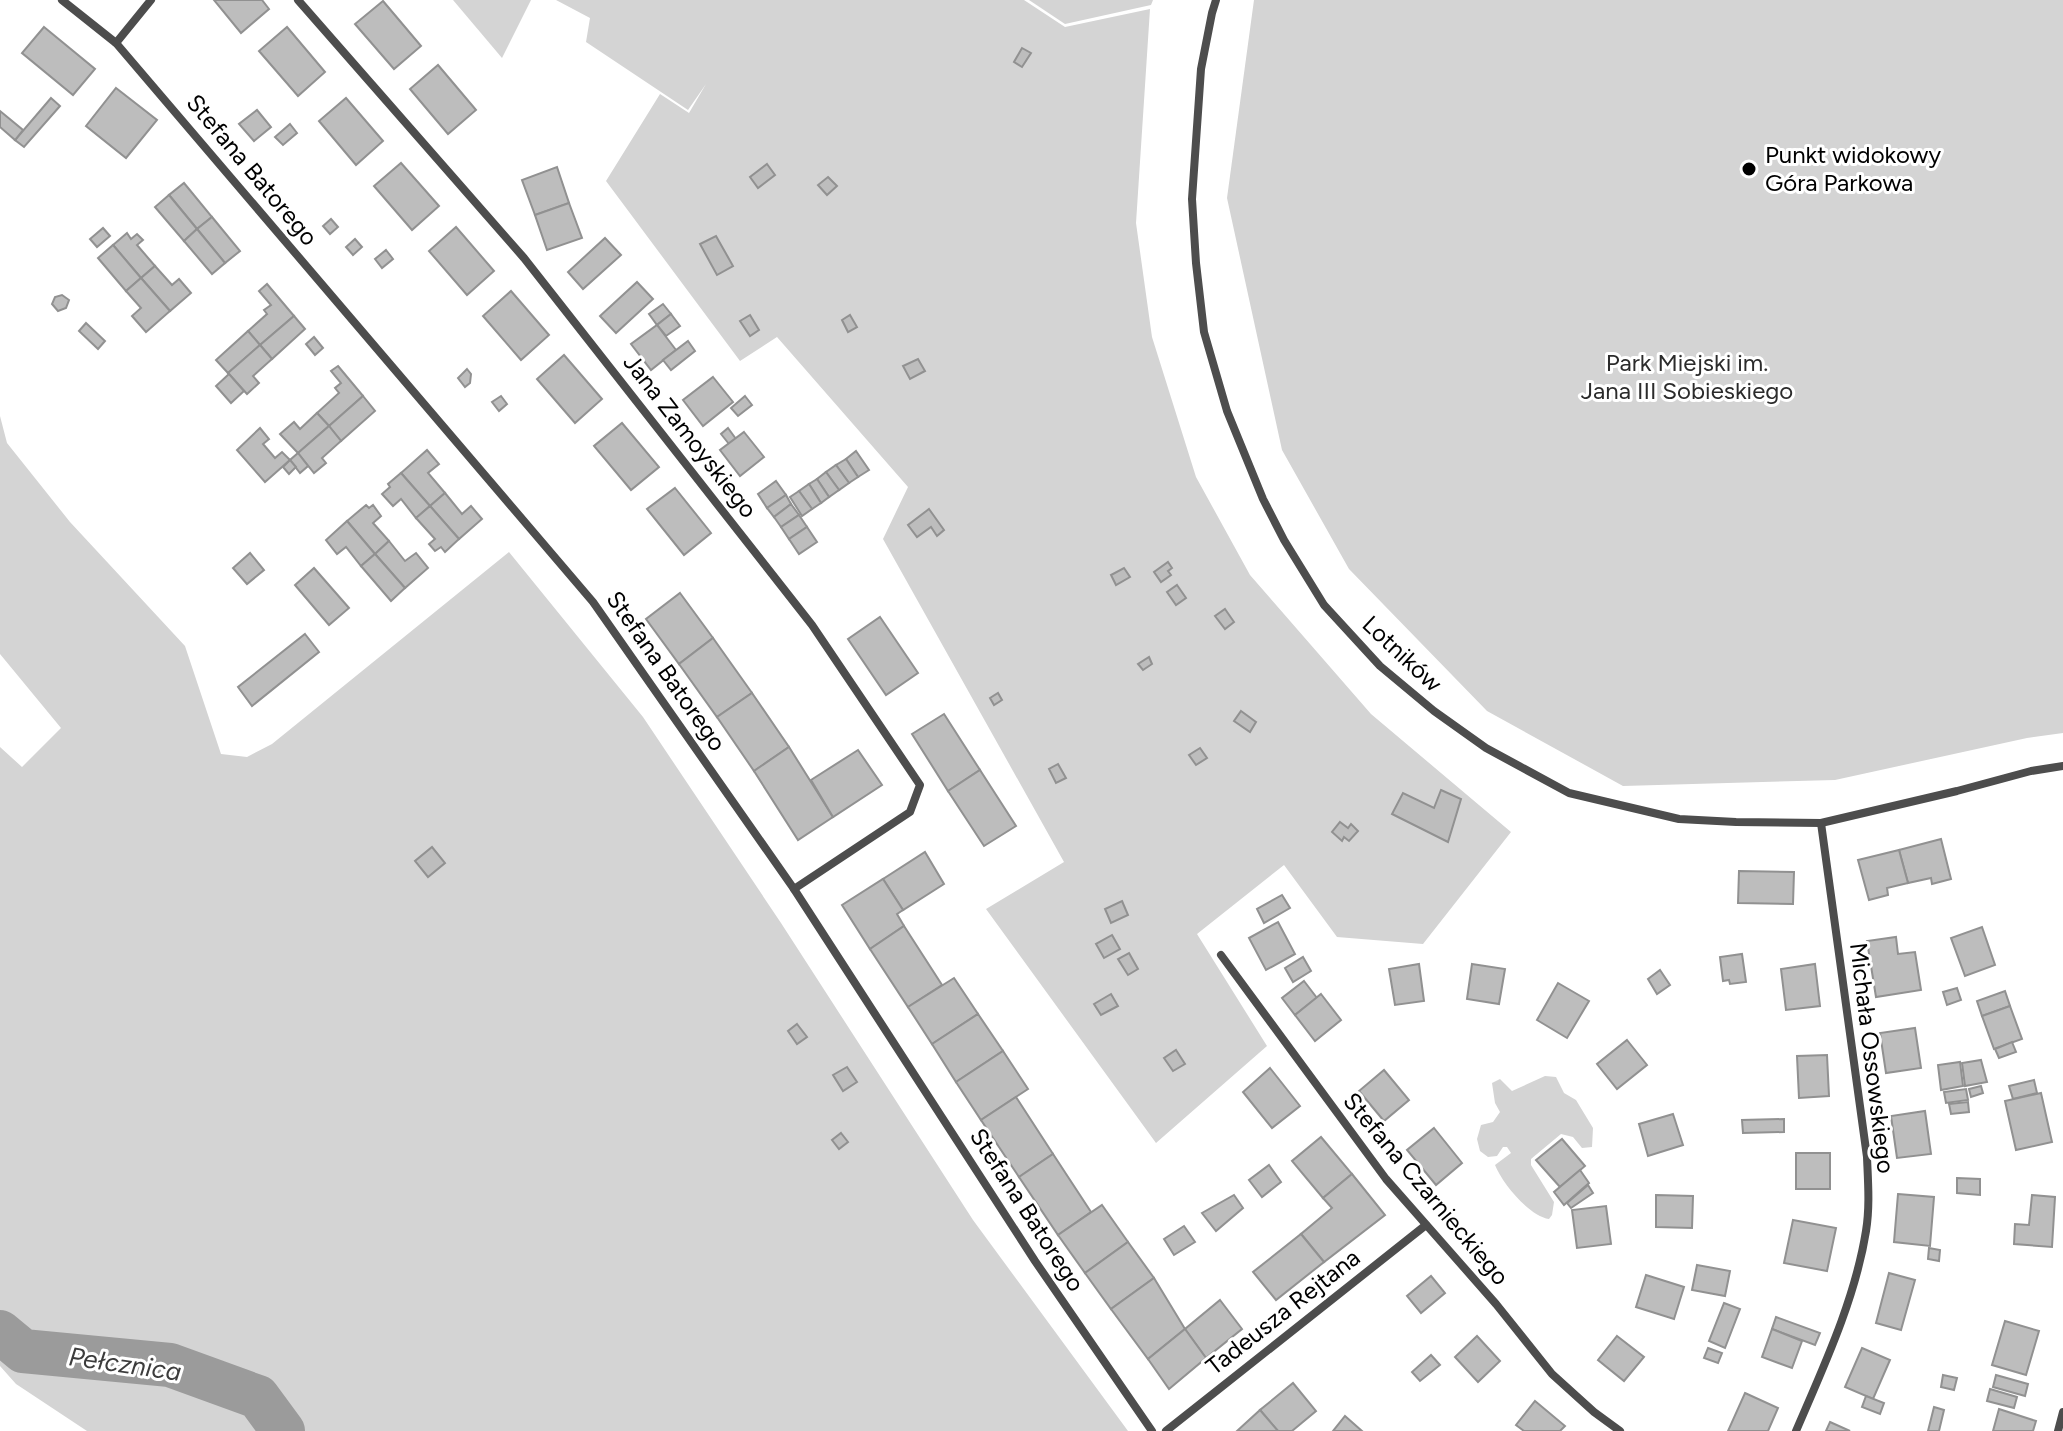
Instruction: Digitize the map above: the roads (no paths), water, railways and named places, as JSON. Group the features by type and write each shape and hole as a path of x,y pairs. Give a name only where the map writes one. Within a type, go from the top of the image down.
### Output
{"street":[{"name":"Stefana Batorego","path":"62,0 116,43 593,602 794,889 1035,1261 1152,1431"},
{"path":"116,43 151,0"},
{"name":"Jana Zamoyskiego","path":"298,0 524,258 803,614 920,785 910,812 794,889"},
{"name":"Lotników","path":"1216,0 1201,69 1192,199 1204,332 1227,411 1263,499 1284,540 1324,605 1380,666 1434,711 1486,748 1569,793 1679,819 1821,823 2031,771 2063,766"},
{"name":"Michała Ossowskiego","path":"1796,1431 1850,1295 1866,1233 1869,1195 1867,1157 1821,823"},
{"name":"Stefana Czarnieckiego","path":"1221,955 1386,1179 1496,1304 1552,1374 1620,1431"},
{"name":"Tadeusza Rejtana","path":"1166,1431 1426,1225"},
{"path":"2058,1431 2063,1412"}],"waterway":[{"name":"Pełcznica","path":"0,1332 23,1351 170,1365 258,1397 283,1431"}],"place":[{"name":"Punkt widokowy Góra Parkowa","path":"1749,169"}],"park label":[{"name":"Park Miejski im. Jana III Sobieskiego","path":"1687,377"}]}
